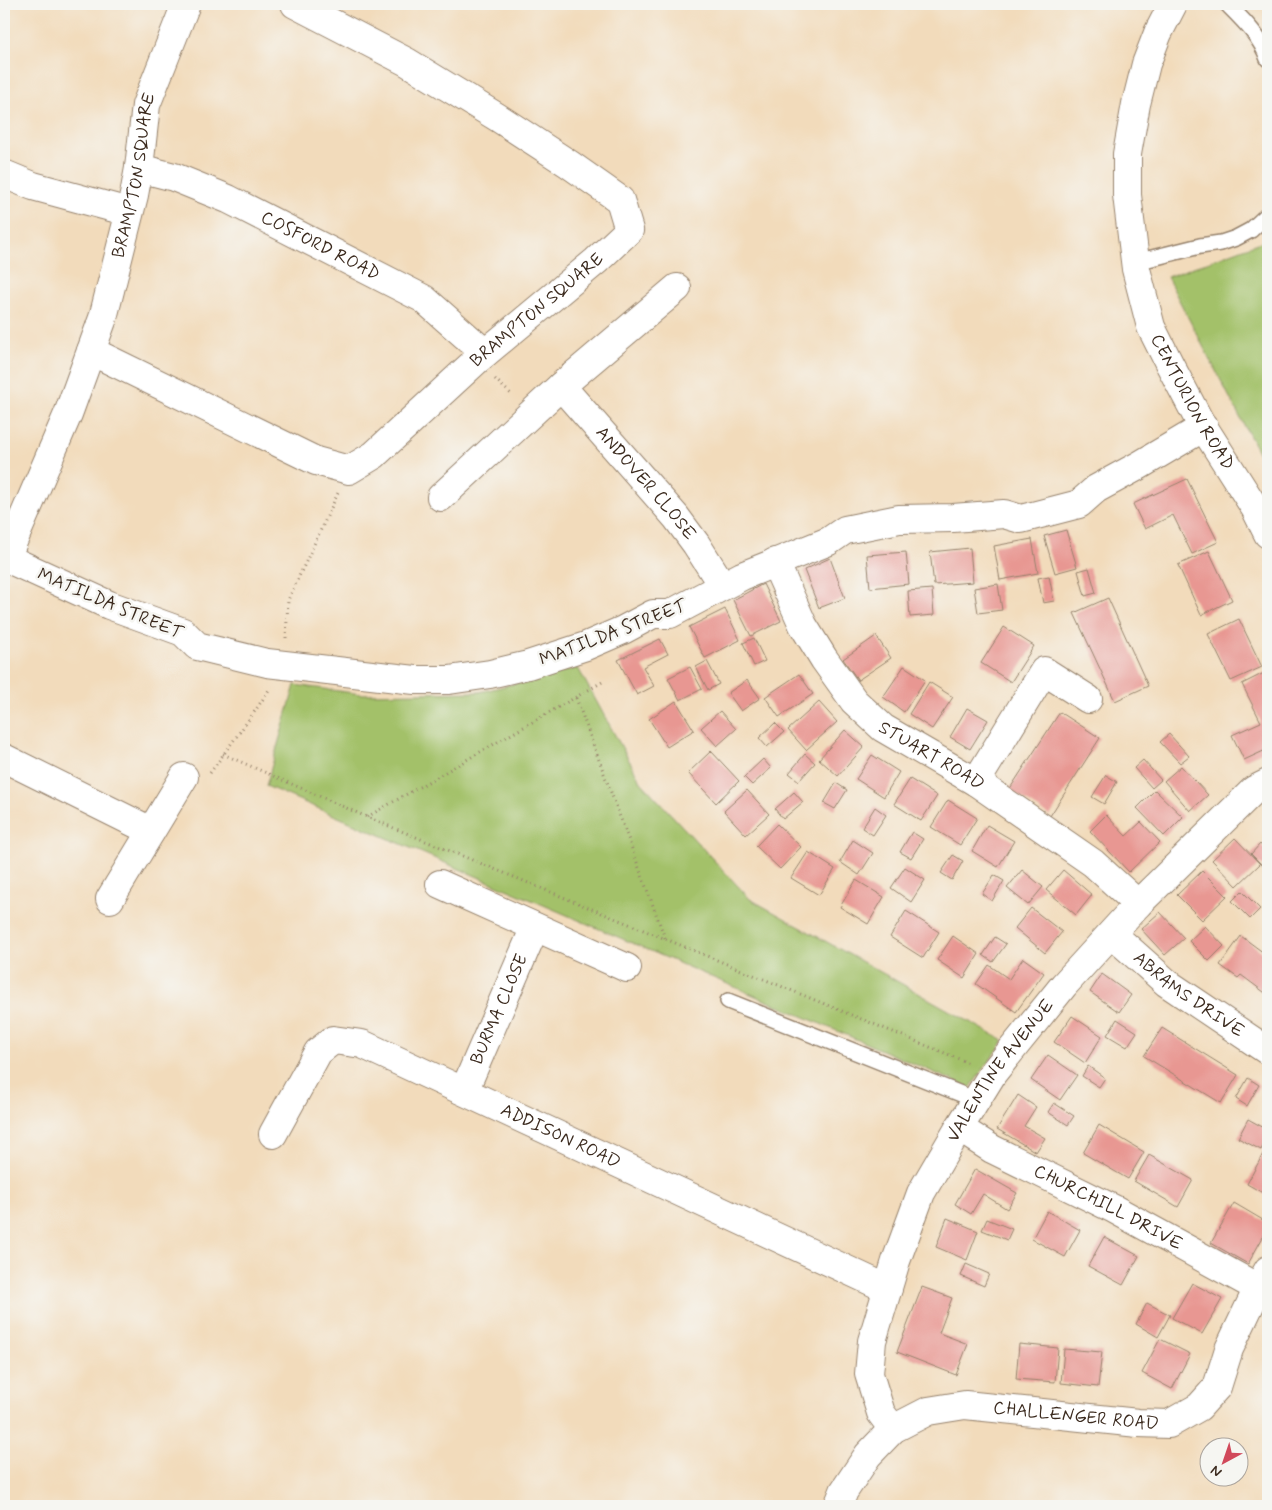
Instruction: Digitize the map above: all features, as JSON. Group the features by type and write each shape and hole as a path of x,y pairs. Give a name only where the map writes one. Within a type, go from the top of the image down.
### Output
{"street":[{"name":"BRAMPTON SQUARE","path":"5,558 68,414 103,318 139,168 146,104 186,4"},
{"name":"BRAMPTON SQUARE","path":"295,4 407,62 498,117 620,200 629,230 596,262 539,307 481,357 374,455 349,470"},
{"name":"CENTURION ROAD","path":"1173,4 1158,32 1146,64 1136,104 1127,154 1127,194 1136,269 1151,327 1204,427 1255,508 1268,534"},
{"name":"COSFORD ROAD","path":"139,168 174,177 228,198 424,299 481,357"},
{"path":"4,174 34,186 129,212"},
{"path":"440,497 561,386 677,288"},
{"path":"91,351 316,461 349,470"},
{"name":"ANDOVER CLOSE","path":"561,386 676,517 722,585"},
{"name":"MATILDA STREET","path":"5,558 109,604 183,632 197,646 266,663 415,680 450,680 490,674 528,665 586,646 623,630 653,614 670,614 722,585 775,562 829,542 844,530 876,522 899,519 953,518 1004,514 1021,520 1079,504 1096,488 1157,456 1204,427"},
{"name":"STUART ROAD","path":"775,562 804,625 824,659 854,701 883,728 976,782 1093,863 1138,904"},
{"path":"976,782 1044,671 1088,699"},
{"path":"4,758 151,831"},
{"path":"110,899 184,777"},
{"name":"VALENTINE AVENUE","path":"893,1429 881,1412 869,1374 872,1341 896,1261 921,1194 958,1128 993,1073 1064,985 1138,904 1254,790 1268,782"},
{"path":"440,884 628,968"},
{"name":"BURMA CLOSE","path":"464,1091 535,926"},
{"name":"ABRAMS DRIVE","path":"1112,934 1167,983 1268,1051"},
{"name":"ADDISON ROAD","path":"273,1134 318,1052 333,1040 362,1044 888,1289"},
{"name":"CHURCHILL DRIVE","path":"958,1128 992,1149 1263,1279"},
{"name":"CHALLENGER ROAD","path":"838,1506 844,1490 868,1455 893,1429 928,1411 965,1405 1138,1423 1169,1424 1199,1407 1216,1387 1228,1349 1263,1279"}],"lane":[{"path":"1227,4 1265,48 1268,59"},
{"path":"1136,262 1200,246 1220,244 1251,230 1268,214"},
{"path":"728,1001 976,1100"}],"path":[{"path":"481,357 530,414"},
{"path":"349,470 288,600 284,665 255,712 223,754 367,817 993,1073"},
{"path":"367,817 604,681"},
{"path":"576,698 665,939"}],"green space":[{"path":"1268,239 1268,471 1167,277"},
{"path":"578,668 641,782 750,899 1004,1041 970,1088 266,786 295,685 361,694 480,692"}],"building":[{"path":"1187,479 1218,542 1192,554 1173,515 1145,529 1133,504"},
{"path":"1066,530 1077,567 1055,573 1044,536"},
{"path":"1032,539 1038,573 1000,580 994,546"},
{"path":"970,548 973,582 934,585 930,552"},
{"path":"1209,551 1232,600 1201,615 1178,565"},
{"path":"906,552 909,584 870,588 867,555"},
{"path":"830,558 845,598 819,608 804,570"},
{"path":"1089,568 1096,593 1085,596 1078,571"},
{"path":"1049,576 1054,601 1043,603 1038,578"},
{"path":"763,584 781,621 751,636 733,600"},
{"path":"998,584 1002,610 978,613 974,588"},
{"path":"932,589 934,615 910,617 908,591"},
{"path":"1108,598 1148,686 1115,701 1074,613"},
{"path":"725,609 740,640 705,658 689,627"},
{"path":"1239,619 1262,667 1231,681 1208,634"},
{"path":"1004,627 1034,646 1011,682 981,663"},
{"path":"876,636 891,658 858,680 843,659"},
{"path":"754,638 765,661 754,666 743,643"},
{"path":"660,639 668,654 643,667 654,686 637,695 618,660"},
{"path":"707,661 719,684 708,690 696,667"},
{"path":"904,666 925,680 904,712 883,697"},
{"path":"690,667 702,689 680,700 668,678"},
{"path":"1268,671 1268,749 1244,760 1232,735 1261,722 1242,684"},
{"path":"799,674 813,694 779,717 765,697"},
{"path":"747,680 760,698 741,711 728,693"},
{"path":"929,682 953,697 932,729 909,714"},
{"path":"676,701 694,730 667,747 649,719"},
{"path":"819,702 837,722 806,750 788,730"},
{"path":"967,708 988,720 970,749 950,737"},
{"path":"720,711 736,729 717,746 701,728"},
{"path":"1060,712 1100,738 1050,816 1009,790"},
{"path":"775,723 784,732 767,747 759,738"},
{"path":"845,730 864,747 838,776 819,759"},
{"path":"1169,734 1189,756 1180,763 1160,742"},
{"path":"711,751 739,781 716,803 688,773"},
{"path":"805,754 815,763 799,781 789,773"},
{"path":"872,755 899,772 884,797 856,779"},
{"path":"763,759 771,768 752,785 744,777"},
{"path":"1143,760 1161,780 1152,788 1134,768"},
{"path":"1181,766 1208,795 1190,811 1164,781"},
{"path":"1106,775 1117,782 1104,804 1092,797"},
{"path":"910,779 937,796 921,821 894,804"},
{"path":"836,783 847,790 835,809 824,803"},
{"path":"747,790 769,814 746,835 724,811"},
{"path":"1155,790 1183,817 1164,836 1137,808"},
{"path":"794,792 803,802 783,819 775,809"},
{"path":"948,800 977,818 960,845 931,827"},
{"path":"875,807 886,815 873,835 862,828"},
{"path":"1106,815 1126,836 1141,822 1160,842 1129,872 1090,831"},
{"path":"777,824 801,847 780,869 756,846"},
{"path":"987,825 1014,841 998,867 972,851"},
{"path":"912,832 923,839 911,858 900,852"},
{"path":"1235,838 1260,864 1237,886 1212,860"},
{"path":"853,840 873,853 859,875 840,862"},
{"path":"1260,844 1268,852 1268,871 1251,854"},
{"path":"808,852 835,869 819,895 791,878"},
{"path":"953,855 963,861 952,880 941,873"},
{"path":"905,867 925,880 911,902 891,888"},
{"path":"1022,870 1043,887 1028,905 1007,888"},
{"path":"1063,870 1092,895 1076,915 1046,890"},
{"path":"1202,871 1227,896 1202,920 1177,895"},
{"path":"994,875 1004,881 992,901 982,894"},
{"path":"856,880 884,897 868,924 840,907"},
{"path":"1242,891 1260,909 1250,919 1232,901"},
{"path":"1031,908 1062,932 1045,953 1015,928"},
{"path":"906,911 939,932 923,958 890,937"},
{"path":"1160,912 1184,938 1165,955 1141,929"},
{"path":"1205,926 1224,946 1209,961 1189,941"},
{"path":"953,936 979,954 964,978 937,960"},
{"path":"1241,936 1268,956 1268,995 1241,975 1238,978 1220,965"},
{"path":"995,937 1006,944 993,962 983,955"},
{"path":"1023,958 1044,973 1016,1012 976,984 989,965 1009,979"},
{"path":"1102,974 1131,995 1119,1012 1090,992"},
{"path":"1072,1016 1102,1036 1085,1063 1054,1042"},
{"path":"1117,1019 1137,1032 1127,1047 1107,1035"},
{"path":"1162,1028 1238,1075 1221,1103 1144,1056"},
{"path":"1048,1055 1077,1075 1060,1100 1031,1080"},
{"path":"1088,1066 1105,1078 1099,1087 1082,1076"},
{"path":"1248,1078 1259,1085 1247,1106 1236,1099"},
{"path":"1018,1095 1036,1107 1024,1126 1045,1138 1036,1152 997,1129"},
{"path":"1054,1103 1074,1116 1068,1125 1048,1112"},
{"path":"1248,1119 1268,1130 1268,1136 1261,1150 1238,1138"},
{"path":"1099,1125 1144,1152 1128,1179 1083,1153"},
{"path":"1264,1152 1268,1154 1268,1196 1247,1184"},
{"path":"1149,1155 1193,1180 1178,1207 1134,1181"},
{"path":"975,1169 1017,1193 1007,1209 983,1194 971,1214 955,1204"},
{"path":"1234,1203 1268,1223 1268,1228 1248,1264 1211,1243"},
{"path":"1047,1211 1080,1230 1065,1257 1032,1239"},
{"path":"947,1218 978,1231 967,1260 936,1247"},
{"path":"987,1219 1012,1229 1007,1240 982,1230"},
{"path":"1104,1237 1139,1256 1123,1285 1088,1266"},
{"path":"966,1264 989,1274 984,1286 961,1276"},
{"path":"1192,1283 1222,1299 1202,1334 1172,1318"},
{"path":"922,1287 952,1298 939,1333 968,1344 956,1375 897,1352"},
{"path":"1147,1303 1170,1315 1158,1337 1136,1324"},
{"path":"1160,1339 1190,1354 1172,1389 1142,1373"},
{"path":"1019,1344 1058,1348 1055,1382 1016,1379"},
{"path":"1064,1349 1102,1352 1098,1387 1061,1383"}]}
